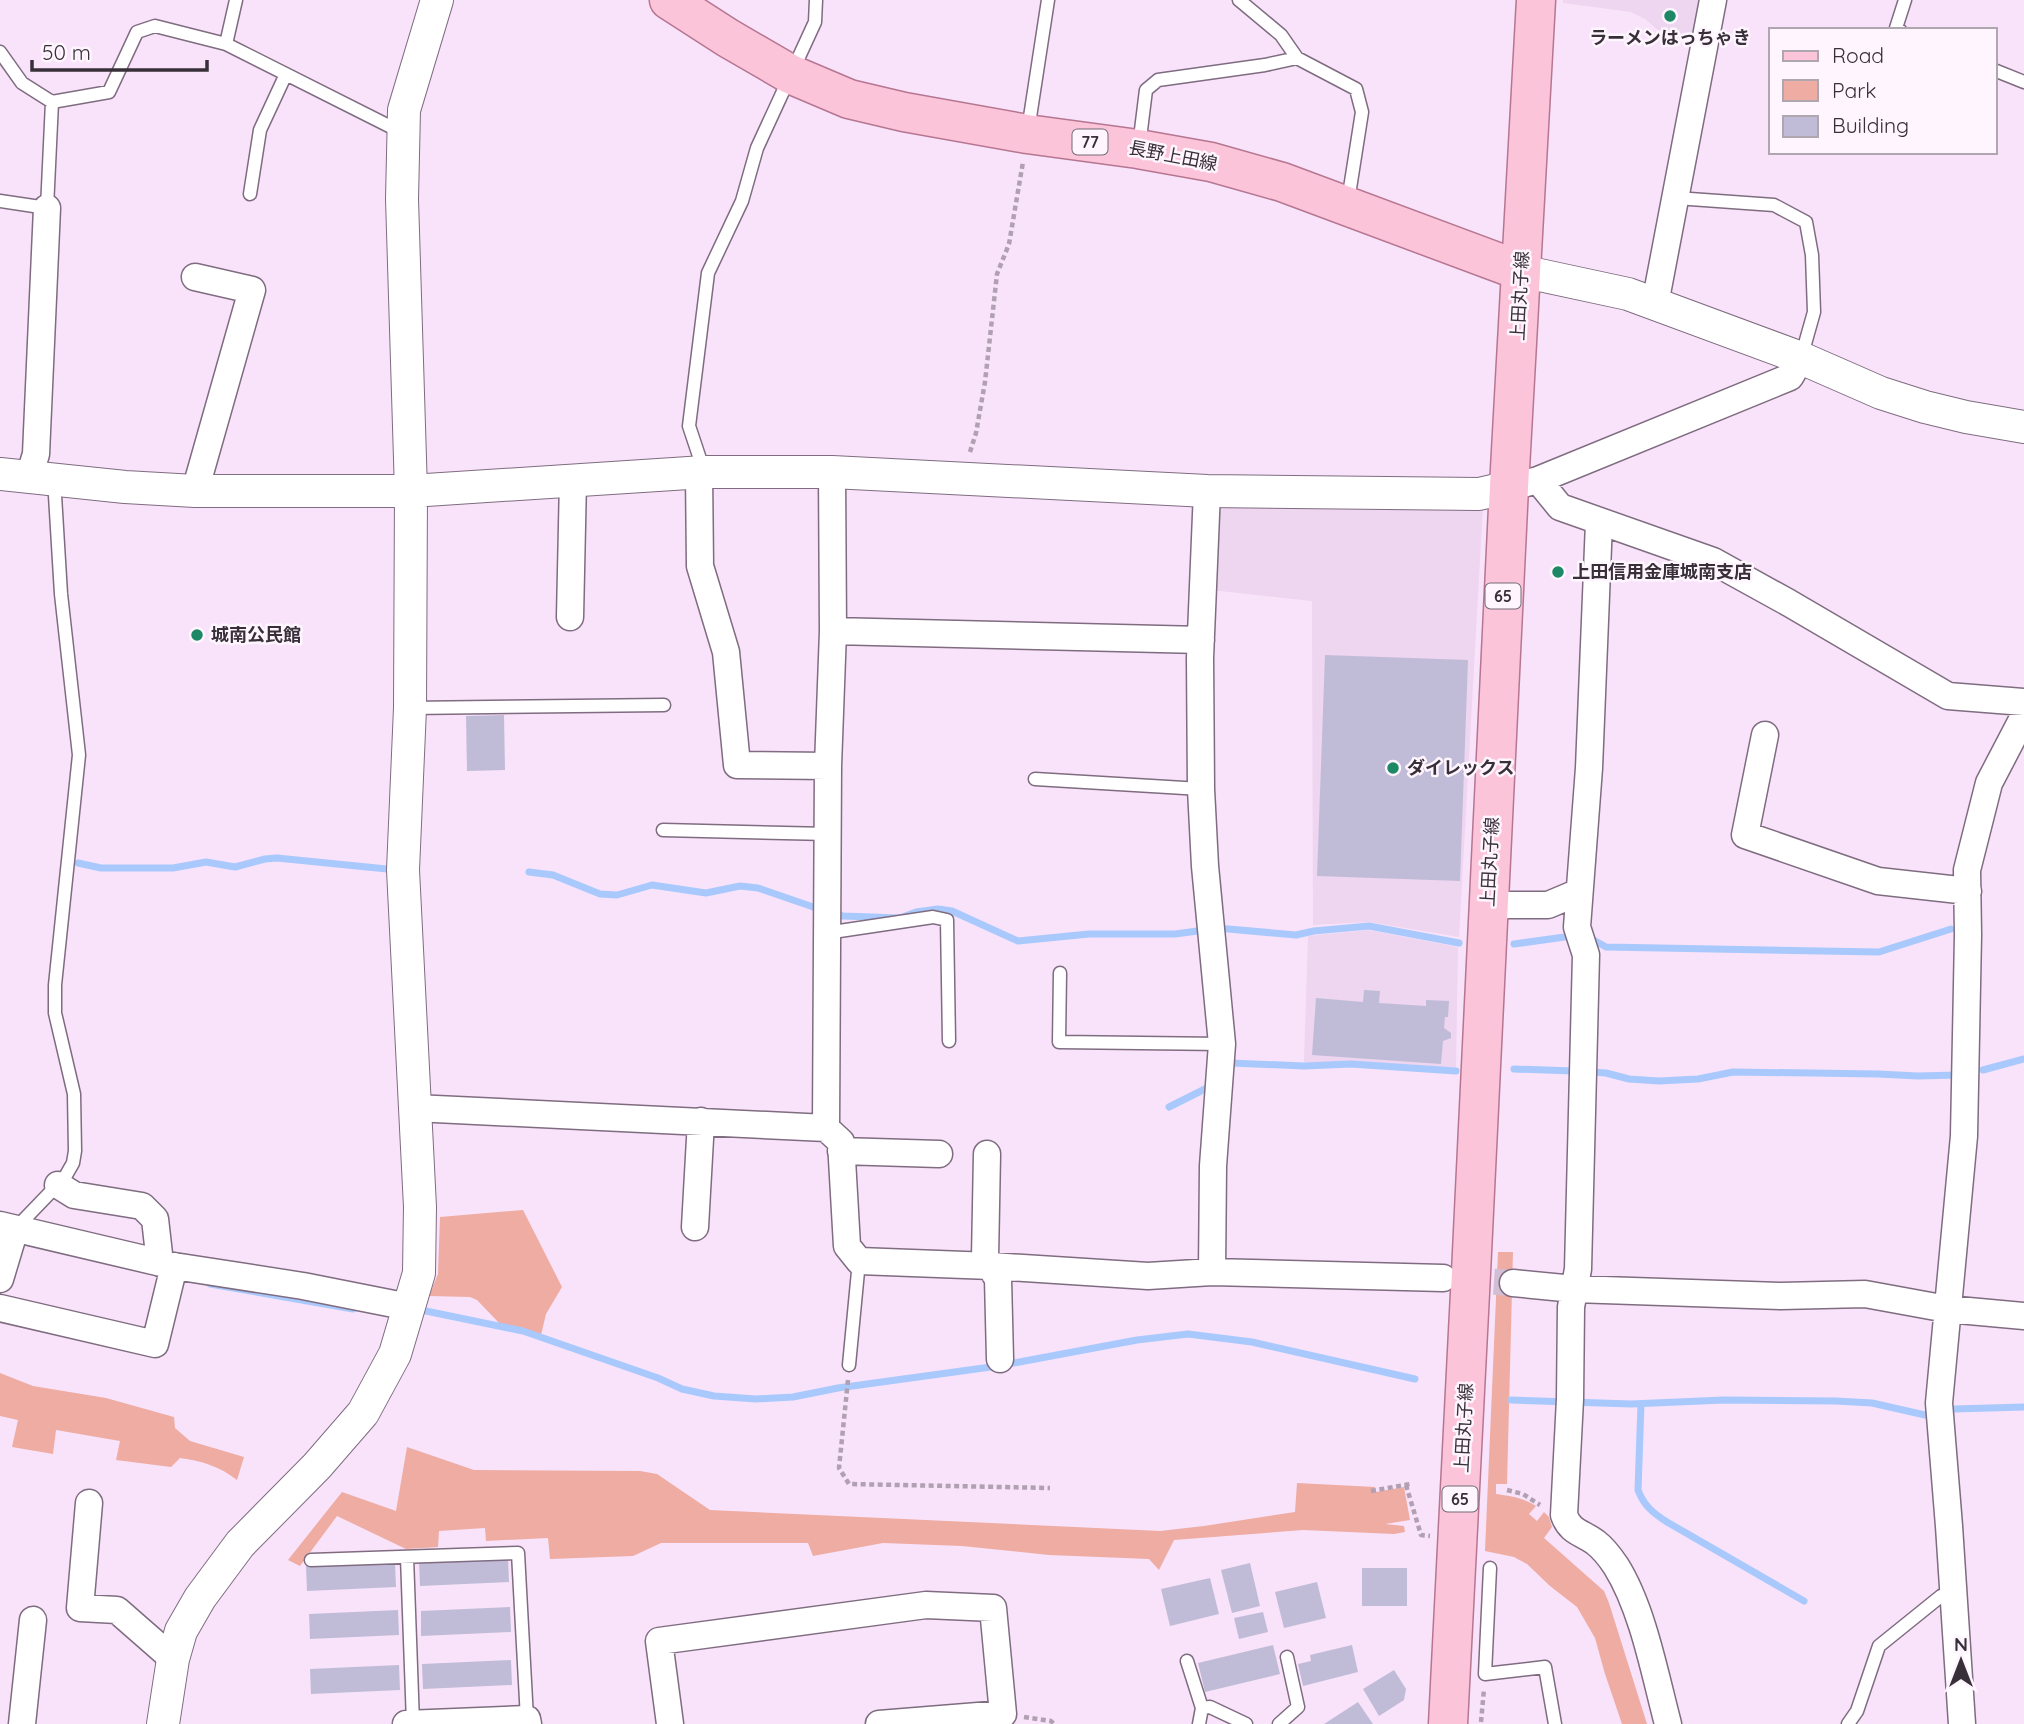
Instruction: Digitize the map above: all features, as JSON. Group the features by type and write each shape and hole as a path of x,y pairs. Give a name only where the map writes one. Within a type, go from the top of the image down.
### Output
{"main road":[{"name":"長野上田線","path":"669,0 790,74 849,99 904,112 1027,134 1211,162 1282,182 1521,271"},
{"name":"上田丸子線","path":"1448,1724 1488,905 1523,484 1521,271 1536,0"}],"street":[{"path":"163,1724 173,1660 181,1631 200,1598 240,1544 317,1466 363,1413 395,1354 419,1273 420,1207 403,870 410,708 411,491 402,199 404,110 437,0"},
{"path":"1656,304 1713,0"},
{"path":"47,208 36,454 28,477 125,487 195,491 411,491 701,472 832,472 1207,491 1479,494 1523,484 1790,377 1801,358"},
{"path":"1521,271 1628,293 1801,358 1881,393 1966,417 2024,427"},
{"path":"195,277 251,290 195,491"},
{"path":"701,472 700,566 726,652 737,765 828,766"},
{"path":"826,1128 828,766 833,631 832,472"},
{"path":"570,617 573,480"},
{"path":"1523,484 1560,507 1713,561 1948,696 2024,702"},
{"path":"1207,491 1201,640 1201,789 1205,866 1222,1044 1213,1166 1212,1272"},
{"path":"1599,522 1589,768 1577,927 1586,955 1578,1269 1572,1307 1564,1510 1570,1528 1594,1542 1608,1554 1618,1568 1637,1611 1668,1724"},
{"path":"833,631 1201,640"},
{"path":"1962,1724 1939,1403 1964,1136 1967,870 1989,783 2024,716"},
{"path":"1765,735 1745,835 1878,881 1968,891"},
{"path":"1488,905 1548,905 1579,892"},
{"path":"415,1108 826,1128 841,1142 847,1246 859,1261 1149,1276 1212,1272 1443,1278"},
{"path":"695,1227 701,1121"},
{"path":"841,1152 939,1154"},
{"path":"987,1154 985,1258 998,1279 1000,1359"},
{"path":"0,1308 155,1344 167,1264 155,1219 142,1206 74,1195 58,1185"},
{"path":"0,1279 8,1227 167,1264 303,1286 409,1307"},
{"path":"1513,1283 1574,1289 1781,1296 1865,1294 1947,1309 2024,1316"},
{"path":"90,1502 80,1608 117,1610 173,1660"},
{"path":"670,1724 659,1641 926,1605 993,1608 1003,1714 949,1721 879,1724"},
{"path":"22,1724 33,1620"},
{"path":"406,1724 527,1722"}],"lane":[{"path":"226,44 236,0"},
{"path":"701,472 689,426 708,273 742,201 757,148 815,22 816,0"},
{"path":"1027,134 1048,0"},
{"path":"1239,0 1281,35 1297,58 1356,89 1362,112 1347,205"},
{"path":"1896,28 1905,0"},
{"path":"0,52 22,83 52,102 109,92 137,32 155,26 226,44 403,133"},
{"path":"1138,149 1146,90 1158,80 1297,58"},
{"path":"1996,70 2024,82"},
{"path":"250,194 260,130 286,74"},
{"path":"0,201 47,208 52,102"},
{"path":"1676,198 1774,205 1806,222 1812,255 1814,312 1801,358"},
{"path":"8,1227 58,1185 73,1163 75,1152 74,1094 55,1013 55,985 79,755 61,594 28,477"},
{"path":"410,708 664,705"},
{"path":"1035,779 1201,789"},
{"path":"663,830 829,834"},
{"path":"826,933 933,917 947,920 949,1041"},
{"path":"1060,973 1059,1042 1222,1044"},
{"path":"849,1365 859,1261"},
{"path":"311,1560 518,1553 527,1722"},
{"path":"407,1557 413,1723"},
{"path":"1490,1568 1485,1674 1545,1667 1555,1724"},
{"path":"1848,1724 1857,1711 1879,1646 1941,1596 1954,1592"},
{"path":"1279,1724 1298,1707 1287,1657"},
{"path":"1187,1661 1202,1708 1199,1724"},
{"path":"1202,1708 1210,1707 1246,1724"}],"path":[{"path":"962,479 976,433 985,382 997,274 1009,244 1027,134"},
{"path":"849,1365 839,1468 849,1484 1050,1488"},
{"path":"1371,1491 1408,1485 1419,1528"},
{"path":"1507,1490 1523,1494 1535,1500 1554,1517 1565,1519"},
{"path":"1481,1724 1485,1674"}],"shaded area":[{"name":"ラーメンはっちゃき","path":"1563,0 1703,0 1699,36 1658,30 1631,12 1563,3"},
{"path":"1215,504 1483,505 1459,937 1369,922 1313,925 1312,601 1211,590"},
{"path":"1368,930 1458,947 1456,1068 1304,1062 1308,936"}],"green space":[{"path":"523,1210 562,1287 546,1314 541,1335 500,1324 477,1300 470,1297 429,1296 438,1274 440,1217"},
{"path":"1498,1252 1513,1252 1507,1484 1496,1484 1496,1494 1517,1498 1536,1506 1529,1514 1537,1521 1544,1512 1552,1527 1544,1538 1604,1591 1647,1724 1622,1724 1595,1638 1577,1607 1527,1564 1514,1557 1485,1551"},
{"path":"0,1373 33,1386 106,1398 174,1417 175,1428 190,1441 244,1457 237,1480 217,1468 188,1459 180,1458 171,1467 116,1460 120,1441 56,1430 53,1454 12,1447 18,1420 0,1416"},
{"path":"407,1447 474,1470 640,1471 657,1474 710,1510 1160,1531 1295,1512 1297,1483 1375,1487 1376,1492 1404,1487 1410,1520 1385,1524 1404,1526 1405,1532 1394,1534 1303,1530 1174,1540 1159,1570 1149,1559 883,1543 813,1556 808,1543 661,1543 633,1556 550,1559 548,1538 486,1541 485,1528 439,1531 438,1547 406,1549 337,1516 300,1566 288,1560 342,1492 396,1511"}],"building":[{"name":"ダイレックス","path":"1325,655 1468,660 1460,881 1317,876"},
{"path":"504,715 505,770 467,771 466,716"},
{"path":"1364,990 1380,991 1379,1003 1426,1006 1426,1000 1449,1001 1444,1028 1451,1033 1451,1038 1443,1041 1441,1064 1312,1055 1316,998 1363,1002"},
{"path":"508,1557 509,1582 420,1586 419,1561"},
{"path":"395,1563 396,1587 307,1591 306,1566"},
{"path":"1250,1563 1260,1606 1232,1613 1221,1570"},
{"path":"1362,1568 1407,1568 1407,1606 1362,1606"},
{"path":"1210,1578 1219,1614 1170,1626 1161,1589"},
{"path":"1317,1582 1326,1618 1284,1628 1275,1592"},
{"path":"510,1607 511,1632 421,1636 421,1611"},
{"path":"398,1610 399,1635 310,1639 309,1614"},
{"path":"1263,1612 1268,1632 1239,1639 1234,1618"},
{"path":"1273,1645 1280,1674 1205,1692 1198,1663"},
{"path":"1352,1645 1358,1672 1303,1686 1298,1664 1311,1661 1310,1655"},
{"path":"511,1660 512,1685 423,1689 422,1664"},
{"path":"399,1665 400,1690 311,1694 310,1669"},
{"path":"1394,1670 1406,1689 1404,1700 1379,1716 1363,1689"},
{"path":"1358,1702 1373,1724 1324,1724"}],"waterway":[{"path":"78,863 101,868 173,868 206,862 235,867 277,858 387,869"},
{"path":"529,872 553,875 600,894 617,895 652,885 706,893 740,886 758,888 822,910"},
{"path":"834,914 900,918 916,912 938,909 952,911 1018,941 1089,934 1175,934 1205,930"},
{"path":"1217,928 1296,935 1369,926 1459,943"},
{"path":"1590,938 1606,947 1879,952 1951,929"},
{"path":"1514,944 1572,936"},
{"path":"1983,1070 2024,1059"},
{"path":"1228,1066 1230,1063 1304,1066 1351,1064 1456,1071"},
{"path":"1514,1069 1574,1071"},
{"path":"1591,1072 1659,1081 1698,1079 1733,1072 1958,1075"},
{"path":"1169,1107 1211,1086"},
{"path":"210,1284 353,1309"},
{"path":"421,1310 523,1331 658,1378 682,1389 714,1396 756,1399 793,1397 838,1388 998,1366 1137,1340 1188,1334 1252,1342 1415,1379"},
{"path":"1511,1400 1631,1404 1724,1400 1836,1401 1872,1403 1925,1415"},
{"path":"1641,1404 1638,1490 1646,1505 1667,1522 1804,1601"},
{"path":"1954,1409 2024,1407"}],"tunnel":[{"path":"1455,1279 1513,1283"}],"place":[{"name":"ラーメンはっちゃき","path":"1670,16"},
{"name":"上田信用金庫城南支店","path":"1558,572"},
{"name":"城南公民館","path":"197,635"},
{"name":"ダイレックス","path":"1393,768"}]}
